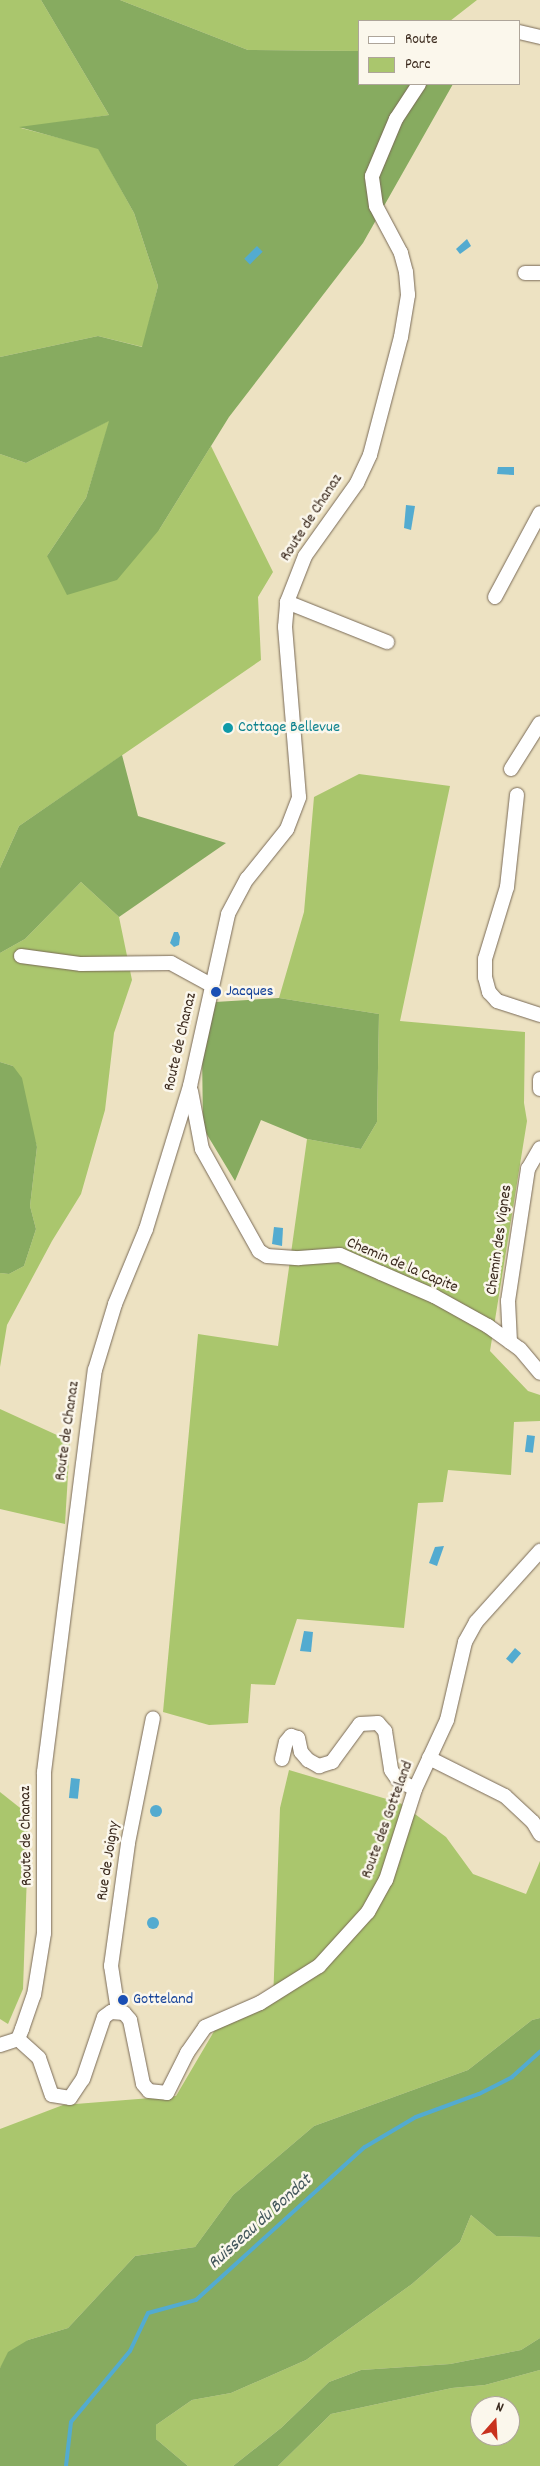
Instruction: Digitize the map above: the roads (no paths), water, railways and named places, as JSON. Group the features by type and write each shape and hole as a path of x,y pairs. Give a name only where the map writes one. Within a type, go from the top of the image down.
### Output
{"street":[{"path":"520,32 540,37"},
{"name":"Route de Chanaz","path":"18,2039 34,1995 44,1933 44,1772 95,1370 115,1304 146,1229 190,1086 221,938 235,898 287,829 299,797 284,627 287,602 305,556 357,482 370,455 401,337 408,295 406,272 401,253 376,206 372,192 372,176 396,119 418,85"},
{"path":"525,273 540,273"},
{"path":"495,597 540,513"},
{"path":"287,602 387,642"},
{"path":"511,769 540,723"},
{"path":"517,795 507,887 485,959 485,977 489,992 497,1001 540,1015"},
{"path":"21,956 81,964 171,963 211,986"},
{"path":"540,1079 540,1089"},
{"name":"Chemin de la Capite","path":"190,1086 202,1150 259,1251 267,1256 285,1258 340,1255 434,1296 510,1342 540,1373"},
{"name":"Chemin des Vignes","path":"510,1342 508,1301 528,1169 540,1148"},
{"name":"Route des Gotteland","path":"118,2011 130,2020 143,2084 149,2091 166,2092 187,2053 205,2027 260,2003 305,1977 345,1940 368,1912 386,1880 415,1789 447,1720 464,1642 481,1616 540,1551"},
{"name":"Rue de Joigny","path":"118,2011 111,1966 128,1843 153,1718"},
{"path":"282,1759 286,1742 291,1736 298,1738 301,1752 308,1760 319,1766 332,1762 360,1724 378,1722 385,1731 391,1770 398,1780 415,1789"},
{"path":"429,1758 504,1796 533,1822 540,1834"},
{"path":"0,2045 18,2039 39,2058 52,2095 70,2098 83,2079 104,2017 118,2011"}],"water":[{"path":"467,239 471,246 460,254 456,249"},
{"path":"257,246 263,252 250,264 244,259"},
{"path":"498,467 514,467 514,475 497,474"},
{"path":"406,505 415,506 411,530 404,528"},
{"path":"174,932 178,932 180,937 179,945 174,947 170,943"},
{"path":"274,1227 283,1228 282,1246 272,1244"},
{"path":"527,1435 535,1436 533,1453 525,1452"},
{"path":"444,1546 437,1566 429,1563 435,1547"},
{"path":"304,1631 313,1632 311,1652 300,1651"},
{"path":"515,1648 521,1653 512,1664 506,1659"},
{"path":"71,1778 80,1779 78,1799 69,1798"},
{"path":"154,1805 158,1805 162,1811 158,1817 154,1817 150,1813 150,1809"},
{"path":"151,1917 155,1917 159,1923 155,1929 151,1929 147,1925 147,1921"}],"waterway":[{"name":"Ruisseau du Bondat","path":"66,2466 71,2422 130,2351 148,2313 196,2300 365,2147 416,2117 479,2094 512,2077 540,2052"}],"place":[{"name":"Cottage Bellevue","path":"228,728"},
{"name":"Jacques","path":"216,992"},
{"name":"Gotteland","path":"123,2000"}]}
